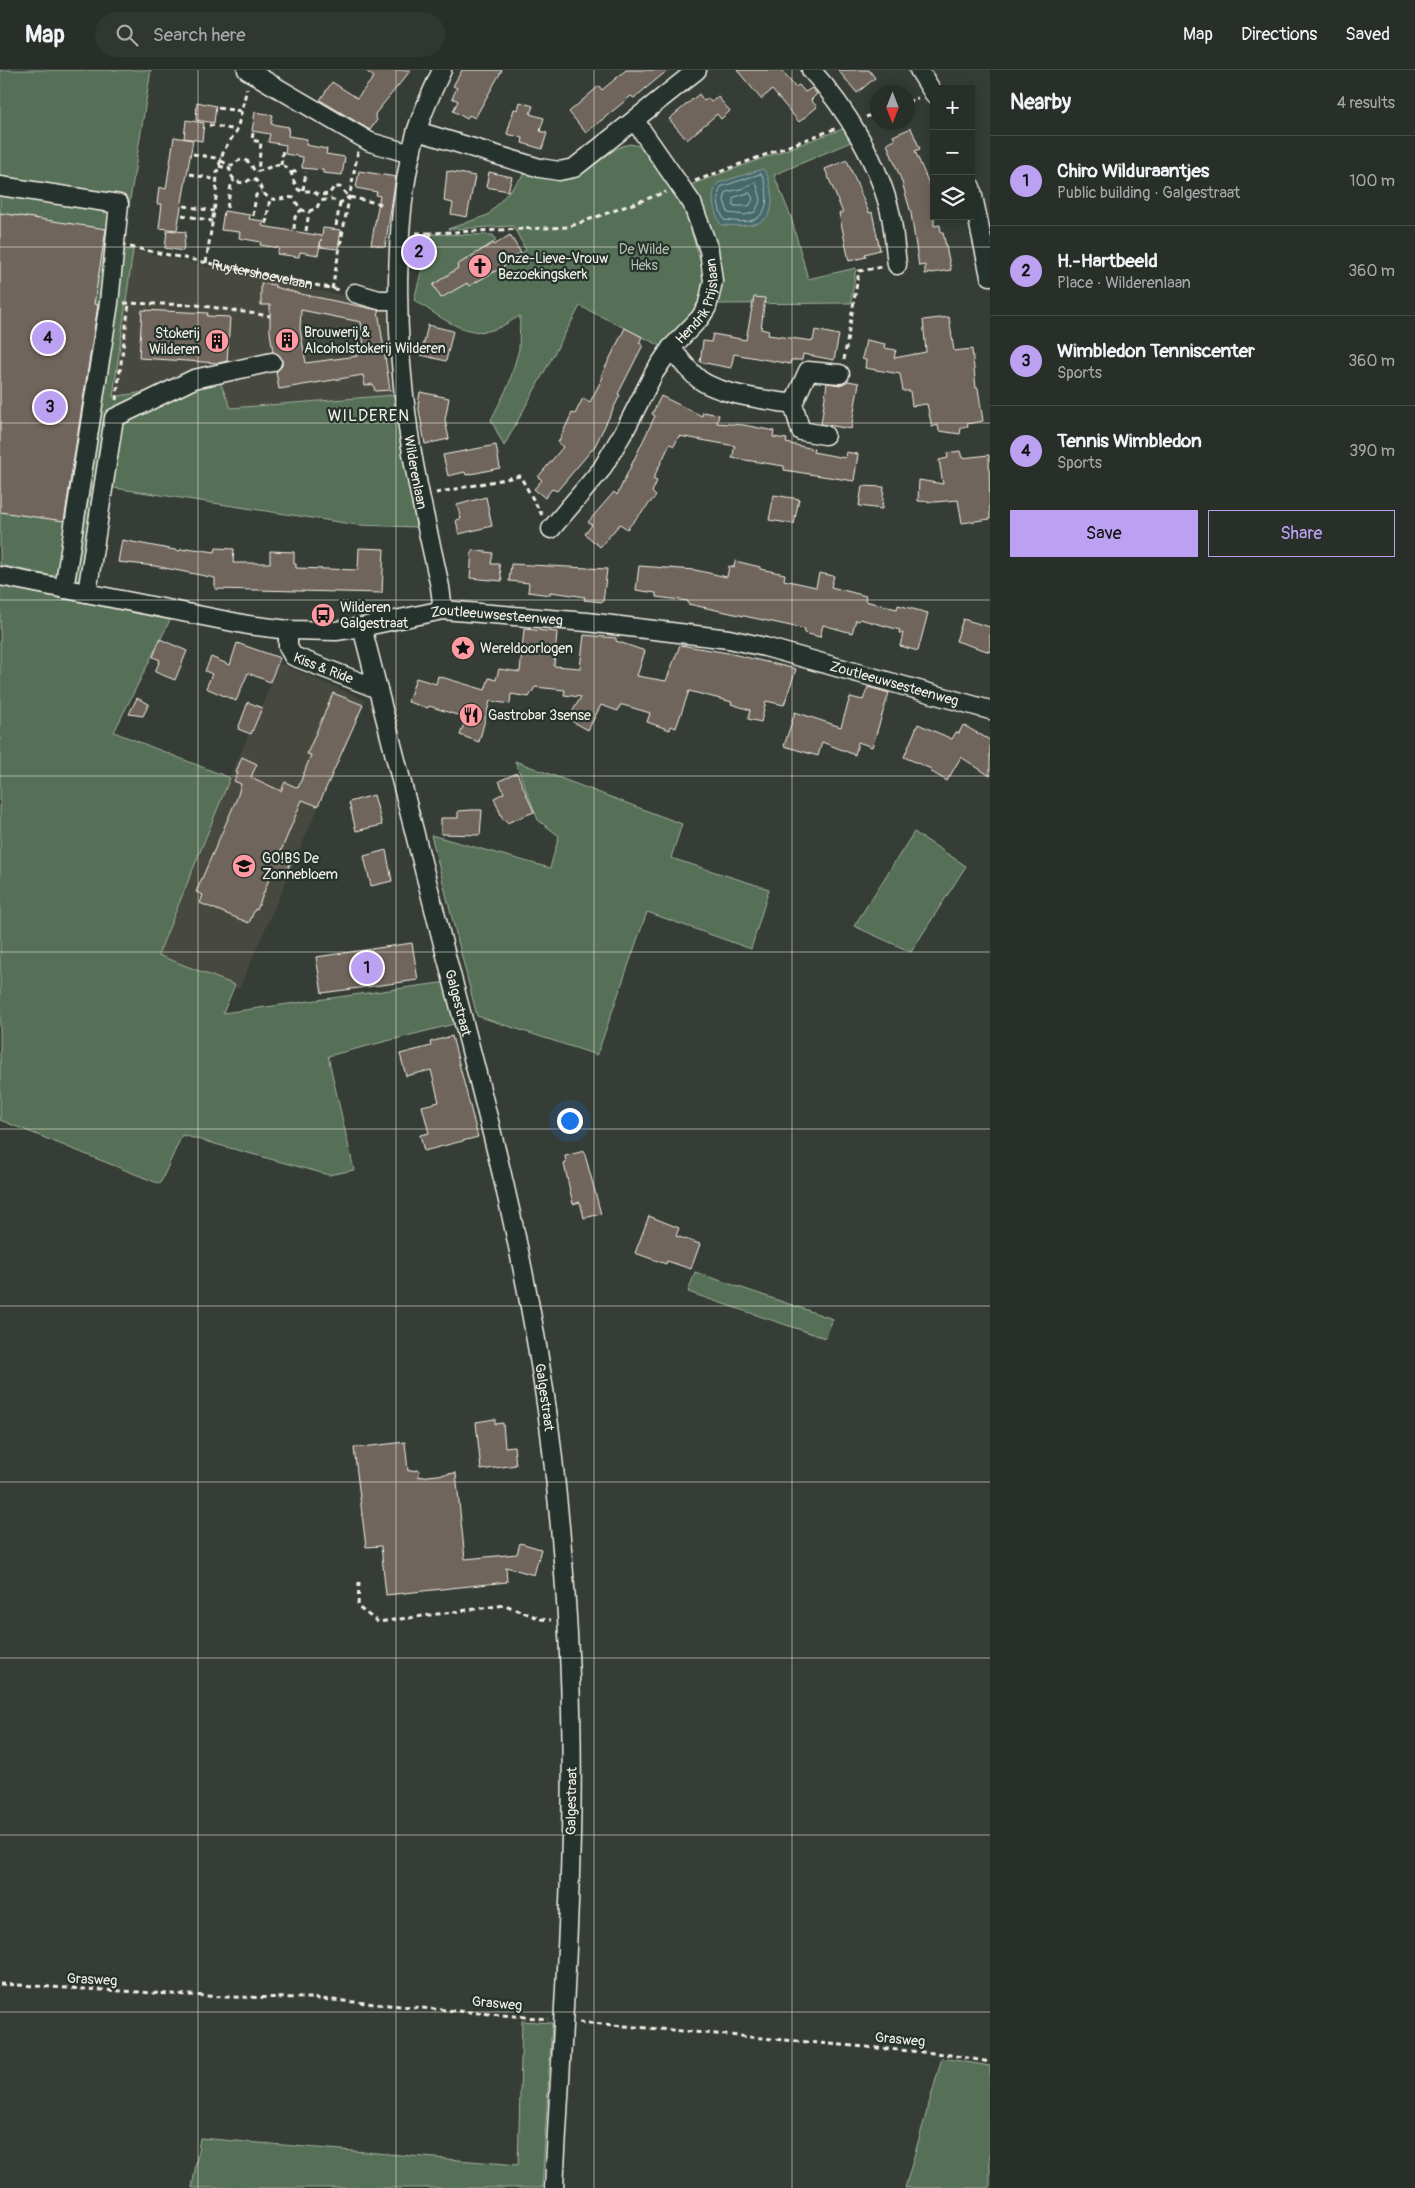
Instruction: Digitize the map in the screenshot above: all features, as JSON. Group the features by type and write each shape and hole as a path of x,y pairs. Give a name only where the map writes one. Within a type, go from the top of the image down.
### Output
{"street":[{"name":"Wilderenlaan","path":"442,70 417,131 411,154 400,239 398,300 403,390 408,429 442,610"},
{"path":"417,131 540,168 560,171 574,168 697,70"},
{"path":"811,70 850,123 873,162 891,216 897,265"},
{"path":"919,70 930,88"},
{"path":"250,71 370,142 411,154"},
{"name":"Hendrik Prijslaan","path":"551,529 601,470 626,428 654,373 671,348 688,332 707,307 713,281 709,250 692,203 635,121"},
{"path":"0,186 119,204 109,303 64,589"},
{"path":"975,206 990,276"},
{"path":"355,294 379,300 398,300"},
{"name":"Hendrik Prijslaan","path":"671,348 685,365 707,384 754,398 793,404"},
{"path":"87,593 114,418 194,379 272,362"},
{"path":"825,435 802,431 793,404 808,371 840,374"},
{"name":"Zoutleeuwsesteenweg","path":"0,576 248,625 288,630 316,632 362,628 442,610 587,622 730,639 806,657 990,710"},
{"name":"Galgestraat","path":"362,628 484,1096 524,1274 550,1431 561,1537 567,1622 572,1785 554,2188"},
{"name":"Kiss & Ride","path":"288,630 288,647 293,656 378,689"}],"path":[{"path":"206,263 219,166 224,150 237,130 250,71"},
{"path":"218,108 241,111"},
{"path":"418,232 568,227 870,116"},
{"path":"209,125 237,130"},
{"path":"253,133 252,140 261,142 258,172"},
{"path":"332,289 360,136"},
{"path":"281,165 283,148"},
{"path":"193,154 221,160 232,166 238,160 245,160 252,164 254,171 258,172"},
{"path":"258,172 273,165 281,165 292,173 296,188 312,190 318,195 329,194 337,186 350,196 382,204"},
{"path":"219,166 230,169 234,180 241,183 252,178 256,180 259,182 262,192 270,198 279,200 289,196 294,198 301,210 309,212 317,208 320,201 330,199 340,203"},
{"path":"292,173 298,170"},
{"path":"303,190 306,172"},
{"path":"190,174 217,180"},
{"path":"227,208 231,185 234,180"},
{"path":"253,216 256,196 262,192"},
{"path":"336,226 340,203 350,196"},
{"path":"266,224 270,198"},
{"path":"184,206 214,211"},
{"path":"294,229 295,216 301,210"},
{"path":"306,231 309,212"},
{"path":"182,215 212,221"},
{"path":"400,262 421,265 430,233"},
{"name":"Ruytershoevelaan","path":"127,247 355,294"},
{"path":"840,374 860,270 897,265"},
{"path":"109,303 198,305 270,316"},
{"path":"114,418 129,304"},
{"path":"421,497 520,476 535,505 551,529"},
{"path":"359,1582 358,1607 378,1622 506,1605 541,1619 567,1622"},
{"name":"Grasweg","path":"0,1984 224,1997 309,1998 945,2054 990,2062"}],"shaded area":[{"path":"133,250 386,305 395,395 230,408 113,397"},
{"name":"GO!BS De Zonnebloem","path":"279,663 365,700 239,989 158,955"}],"green space":[{"path":"0,70 151,70 122,249 133,250 113,397 219,380 231,408 395,395 416,527 358,525 108,487 97,585 0,565"},
{"path":"845,128 853,141 774,175 791,217 808,279 856,268 851,303 716,304 703,209 690,185"},
{"name":"De Wilde Heks","path":"630,144 639,146 647,152 684,207 704,273 703,293 697,311 663,347 580,306 504,446 491,420 509,384 519,349 520,316 497,329 478,332 449,322 414,300 431,234 493,235 496,241 457,265 458,268 433,285 441,297 467,283 470,286 526,250 513,226 448,229 488,215 528,170 577,176 609,153"},
{"path":"0,586 170,620 114,732 230,778 158,955 235,985 223,1013 447,982 458,1023 328,1056 354,1170 329,1175 182,1135 160,1184 0,1120"},
{"path":"515,761 682,824 671,858 769,889 751,949 647,912 597,1055 477,1016 431,835 550,868 559,836 538,820"},
{"path":"914,832 966,866 911,952 854,926"},
{"path":"695,1272 833,1319 825,1338 688,1292"},
{"path":"522,2021 552,2023 542,2188 192,2188 200,2138 518,2165"},
{"path":"942,2058 990,2066 990,2188 905,2188"}],"water":[{"path":"763,169 768,176 772,203 770,212 765,219 750,225 721,225 716,214 713,198 718,183"}],"building":[{"path":"365,70 411,70 375,114 377,120 370,130 320,100 332,82 357,98 374,77"},
{"path":"462,70 502,70 475,118 469,115 467,119 453,111 458,101 452,98 457,88 453,86"},
{"path":"626,70 668,70 634,98 631,96 586,133 569,112 599,86 602,90"},
{"path":"737,70 781,70 795,87 799,85 805,92 812,88 817,94 811,100 817,107 799,122 772,90 761,99"},
{"path":"838,70 869,70 875,78 857,93"},
{"path":"699,94 704,101 708,98 711,102 718,97 730,111 721,119 717,114 687,140 669,119"},
{"path":"197,102 216,106 214,123 196,120"},
{"path":"520,102 533,106 530,114 544,118 540,131 547,133 542,149 522,143 523,138 507,134 514,109 518,110"},
{"path":"255,112 273,115 271,124 289,127 288,136 307,139 306,145 327,149 326,154 345,157 342,175 323,173 323,170 302,168 303,157 285,154 286,145 268,142 270,134 252,131"},
{"path":"186,120 204,123 202,141 184,138"},
{"path":"906,130 912,130 920,149 915,151 930,186 930,220 934,220 934,226 940,225 941,232 943,232 951,270 925,274 925,265 919,266 911,213 902,182 887,144 895,140 893,136"},
{"path":"174,137 193,140 177,230 159,228 162,204 157,204 159,187 166,189"},
{"path":"847,160 869,213 872,212 880,250 865,254 866,257 849,261 839,213 843,213 825,169"},
{"path":"359,171 396,177 385,247 371,244 380,196 376,195 377,192 356,188"},
{"path":"447,171 475,176 467,217 451,214 453,203 444,201"},
{"path":"489,172 512,177 508,191 486,187"},
{"path":"224,211 250,215 249,219 264,221 262,226 322,236 323,228 341,230 338,249 320,247 321,239 318,255 300,252 299,257 277,254 279,248 260,245 261,242 239,238 240,232 221,230"},
{"path":"0,213 106,229 94,304 98,305 64,521 0,512"},
{"path":"167,230 186,232 183,251 165,248"},
{"name":"Onze-Lieve-Vrouw Bezoekingskerk","path":"510,235 521,253 505,262 506,265 469,286 467,283 441,298 433,285 458,268 457,265"},
{"name":"Brouwerij & Alcoholstokerij Wilderen","path":"261,283 275,285 275,287 301,294 378,310 390,390 375,391 373,384 365,386 363,375 279,389 276,372 282,366 282,360 279,355 273,352 270,332 270,305 261,305","holes":["301,310 361,322 364,347 356,348 357,356 306,363 300,329"]},
{"path":"754,297 765,298 761,329 769,331 768,335 813,341 815,330 839,335 834,360 803,354 802,360 791,360 790,364 734,354 731,368 700,362 703,341 711,342 713,334 746,340"},
{"path":"142,310 208,313 207,316 230,317 227,361 219,363 139,358"},
{"path":"949,317 954,351 972,349 976,388 978,388 983,421 967,424 968,427 961,428 960,434 939,431 938,425 932,427 927,404 912,406 910,391 903,391 900,374 865,368 866,360 862,359 866,340 885,344 884,348 896,350 894,358 926,352 923,320"},
{"path":"428,325 453,331 446,361 421,355"},
{"path":"625,328 642,337 639,343 643,345 618,394 620,395 595,446 557,491 552,489 545,498 534,489 542,480 538,477 563,447 558,443 572,413 575,414 583,398 590,402"},
{"path":"848,381 859,383 851,429 821,424 827,383 840,385"},
{"path":"420,392 449,398 445,420 449,439 425,444 418,404"},
{"path":"661,396 702,416 703,412 719,415 717,423 744,425 774,431 773,437 787,439 786,443 814,449 813,452 845,458 846,452 858,454 854,481 784,470 784,466 732,458 735,446 679,436 674,446 670,444 653,479 657,481 652,492 656,496 627,529 620,524 600,547 585,534 592,525 588,522 614,492 617,495 655,416 652,414"},
{"path":"496,445 500,468 466,475 465,472 448,476 443,455"},
{"path":"960,451 962,458 989,455 990,519 962,523 958,500 918,501 919,480 943,484 939,460 948,458 947,453"},
{"path":"862,486 884,487 882,509 859,506"},
{"path":"774,495 799,499 794,524 769,520"},
{"path":"486,497 492,526 459,534 456,520 461,519 457,505"},
{"path":"122,540 180,551 181,549 187,550 187,548 215,552 216,548 234,549 233,563 270,563 270,551 294,552 296,568 358,570 359,548 384,549 382,593 215,589 215,578 155,566 118,562"},
{"path":"472,550 493,553 491,564 499,564 502,581 470,578"},
{"path":"735,561 785,574 784,580 816,587 819,573 834,576 831,587 866,596 865,601 897,609 898,605 928,613 918,651 900,646 903,633 899,633 900,630 860,619 859,621 856,620 852,633 823,625 820,637 804,633 805,629 688,604 688,601 656,597 656,593 636,590 639,566 695,570 727,577 729,566 734,567"},
{"path":"511,564 607,569 603,602 584,600 585,597 566,594 550,592 550,595 528,592 529,583 509,581"},
{"path":"963,619 990,627 990,652 956,641"},
{"path":"524,629 557,632 554,666 580,668 584,635 616,638 616,641 645,651 637,676 666,681 680,645 728,653 796,669 784,705 766,701 761,722 748,719 750,710 731,704 732,702 689,691 676,728 671,726 670,730 647,722 650,713 623,705 620,705 618,711 601,705 588,730 568,719 581,697 564,695 565,690 535,687 529,697 511,694 510,704 490,701 479,742 460,735 466,718 429,706 428,708 408,702 416,678 436,684 438,676 485,690 489,678 496,680 499,669 520,672"},
{"path":"160,639 187,651 175,680 155,672 160,660 153,657"},
{"path":"237,643 280,658 270,682 248,673 236,701 206,688 212,674 205,671 211,657 230,665"},
{"path":"868,687 889,693 872,747 858,742 855,755 822,742 818,756 784,746 795,712 841,727 850,697 863,700"},
{"path":"333,693 363,705 318,806 302,800 279,856 291,861 286,874 273,869 257,910 255,909 249,923 200,903 203,895 196,892 237,798 241,784 234,781 242,757 257,764 251,777 281,791 285,782 298,788 311,755 307,754"},
{"path":"137,698 149,704 143,716 129,714"},
{"path":"248,702 262,708 251,734 238,729"},
{"path":"918,724 952,739 956,732 959,733 963,725 990,740 990,776 961,757 947,781 930,771 931,769 904,757"},
{"path":"517,773 534,812 507,823 505,819 503,820 494,798 504,793 499,781"},
{"path":"374,795 382,825 356,831 349,802"},
{"path":"482,810 480,835 441,834 441,818 458,818 458,811"},
{"path":"386,850 392,881 371,886 364,856"},
{"path":"412,943 418,980 322,993 316,957"},
{"path":"452,1036 478,1137 424,1151 420,1135 429,1133 422,1106 439,1102 431,1070 406,1076 400,1054 431,1046 430,1042"},
{"path":"584,1151 601,1214 584,1218 580,1202 573,1204 564,1164 566,1163 565,1156"},
{"path":"649,1216 679,1228 676,1236 700,1244 691,1269 667,1261 666,1264 635,1253"},
{"path":"495,1419 495,1424 503,1423 505,1447 514,1446 516,1465 481,1470 476,1422"},
{"path":"405,1442 408,1471 419,1470 419,1477 456,1473 465,1559 517,1554 520,1543 541,1549 534,1575 506,1567 507,1582 386,1595 381,1546 366,1547 354,1448"}],"place":[{"name":"H.-Hartbeeld","path":"419,252"},
{"name":"Onze-Lieve-Vrouw Bezoekingskerk","path":"480,266"},
{"name":"Tennis Wimbledon","path":"48,338"},
{"name":"Brouwerij & Alcoholstokerij Wilderen","path":"287,340"},
{"name":"Stokerij Wilderen","path":"217,341"},
{"name":"Wimbledon Tenniscenter","path":"50,407"},
{"name":"Wilderen Galgestraat","path":"323,615"},
{"name":"Wereldoorlogen","path":"463,648"},
{"name":"Gastrobar 3sense","path":"471,715"},
{"name":"GO!BS De Zonnebloem","path":"244,866"},
{"name":"Chiro Wilduraantjes","path":"367,968"}],"district":[{"name":"WILDEREN","path":"369,415"}]}
